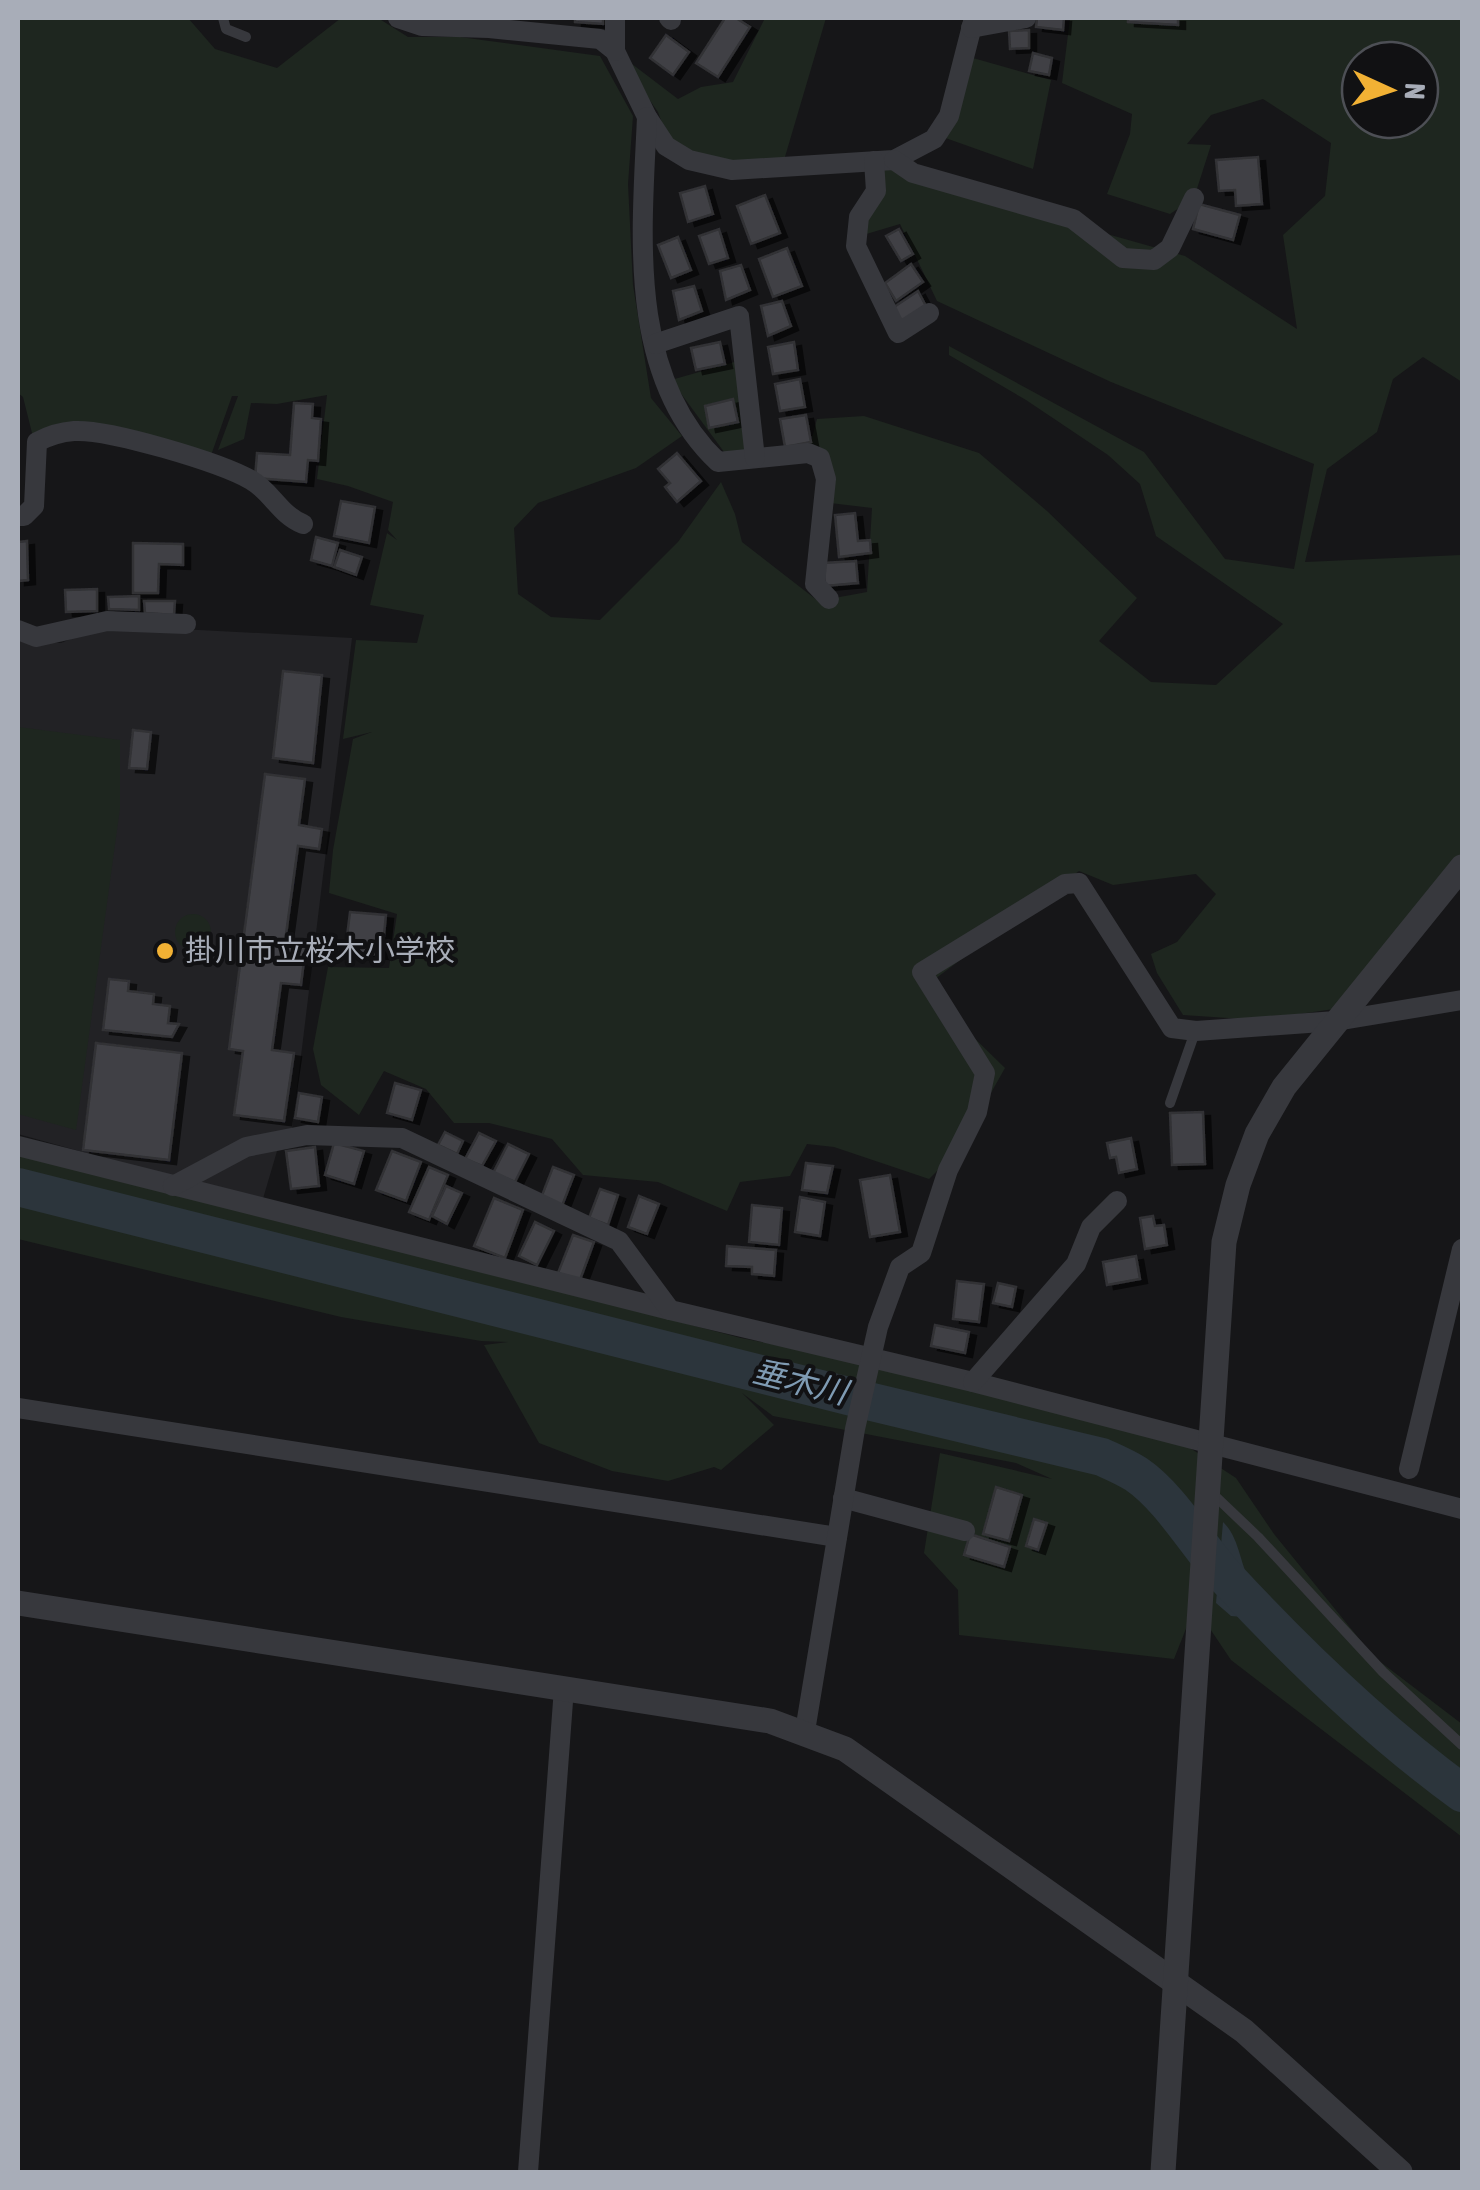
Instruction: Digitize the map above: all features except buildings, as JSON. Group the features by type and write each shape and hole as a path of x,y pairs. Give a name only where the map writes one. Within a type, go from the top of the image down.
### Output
{"street":[{"path":"398,18 422,26 600,39 615,51 647,117 666,146 689,160 732,170 884,160 934,139 949,116 973,23 1026,18"},
{"path":"615,18 615,51"},
{"path":"647,117 641,260 655,344 676,406 698,443 718,462 808,452 820,458 826,478 815,584 829,599"},
{"path":"884,160 1074,219 1124,258 1154,260 1170,248 1194,198"},
{"path":"884,160 876,191 860,217 856,246 898,333 929,313"},
{"path":"655,344 739,316 755,458"},
{"path":"18,516 24,516 34,506 37,442 76,431 209,461 254,482 288,518 303,524"},
{"path":"18,630 36,637 107,621 186,624"},
{"path":"1163,2172 1224,1242 1238,1185 1258,1134 1284,1087 1460,874"},
{"path":"805,1732 855,1430 878,1328 900,1267 920,1254 948,1170 977,1112 985,1073 922,972 1066,884 1079,883 1172,1028 1196,1031 1336,1021 1462,1000"},
{"path":"173,1186 246,1147 307,1135 402,1138 618,1241 670,1310"},
{"path":"18,1146 670,1310 870,1367 973,1382 1462,1509"},
{"path":"973,1382 1076,1264 1091,1227 1118,1201"},
{"path":"1409,1469 1462,1249"},
{"path":"18,1408 837,1536"},
{"path":"843,1498 965,1530"},
{"path":"18,1603 770,1721 805,1732 845,1749 1244,2031 1400,2172"},
{"path":"528,2172 564,1688"}],"lane":[{"path":"223,18 226,29 246,38"},
{"path":"1170,1103 1196,1031"},
{"path":"1214,1495 1258,1536 1384,1672 1462,1745"}],"shaded area":[{"path":"18,18 188,18 215,49 277,68 341,18 378,18 408,37 460,37 600,56 633,116 628,184 633,285 651,398 682,436 636,468 538,503 514,528 518,594 551,617 600,620 678,542 721,482 742,542 818,601 867,592 872,508 830,503 808,453 817,419 864,416 979,453 1047,511 1137,598 1099,641 1151,682 1216,685 1283,624 1156,536 1140,484 1108,455 949,355 949,346 1144,452 1225,559 1294,569 1314,464 1111,382 937,301 900,224 863,235 882,168 891,164 937,186 1185,256 1297,329 1283,235 1325,196 1331,143 1263,99 1211,115 1187,144 1211,145 1194,198 1170,214 1107,194 1130,134 1132,114 1062,83 1070,18 1462,18 1462,382 1423,357 1393,379 1377,432 1327,469 1305,562 1461,555 1462,550 1462,855 1334,1009 1258,1020 1183,1015 1157,973 1151,954 1177,942 1216,894 1196,874 1113,885 1079,871 923,988 1005,1068 960,1148 929,1179 834,1147 807,1144 790,1176 740,1182 727,1211 658,1182 583,1175 552,1139 489,1123 454,1123 426,1089 384,1071 359,1115 321,1085 313,1049 328,967 389,968 397,914 329,893 353,739 372,732 343,739 356,640 417,643 424,615 370,605 387,533 397,540 388,530 393,502 317,479 327,395 277,404 251,403 244,439 218,450 238,396 232,396 209,461 97,427 33,437 23,397 18,393"},
{"path":"765,18 826,18 782,167 720,168 672,150 658,112 615,51 678,99 701,87 733,82"},
{"path":"973,58 1051,80 1033,169 937,135"},
{"path":"738,361 750,458 730,460 671,380"},
{"name":"掛川市立桜木小学校","path":"104,625 352,638 291,1138 280,1141 262,1202 18,1134 18,641 61,643"},
{"path":"18,727 120,740 120,808 76,1130 18,1114"},
{"path":"193,914 205,920 211,932 205,944 193,950 181,944 175,932 181,920"},
{"path":"18,1145 741,1338 915,1372 1187,1446 1236,1478 1274,1534 1374,1657 1462,1724 1462,1837 1231,1660 1190,1599 1191,1616 1174,1659 959,1635 958,1590 924,1553 940,1453 1052,1479 1016,1463 773,1416 742,1393 774,1425 721,1470 714,1467 668,1481 612,1471 539,1443 484,1345 508,1342 481,1341 341,1317 18,1239"},
{"path":"1223,1522 1254,1588 1305,1643 1296,1649 1267,1619 1231,1616 1216,1603"}],"waterway":[{"name":"垂木川","path":"18,1187 1102,1457 1132,1471 1148,1484 1226,1577 1310,1663 1399,1744 1462,1793"}],"place":[{"name":"掛川市立桜木小学校","path":"165,951"}]}
